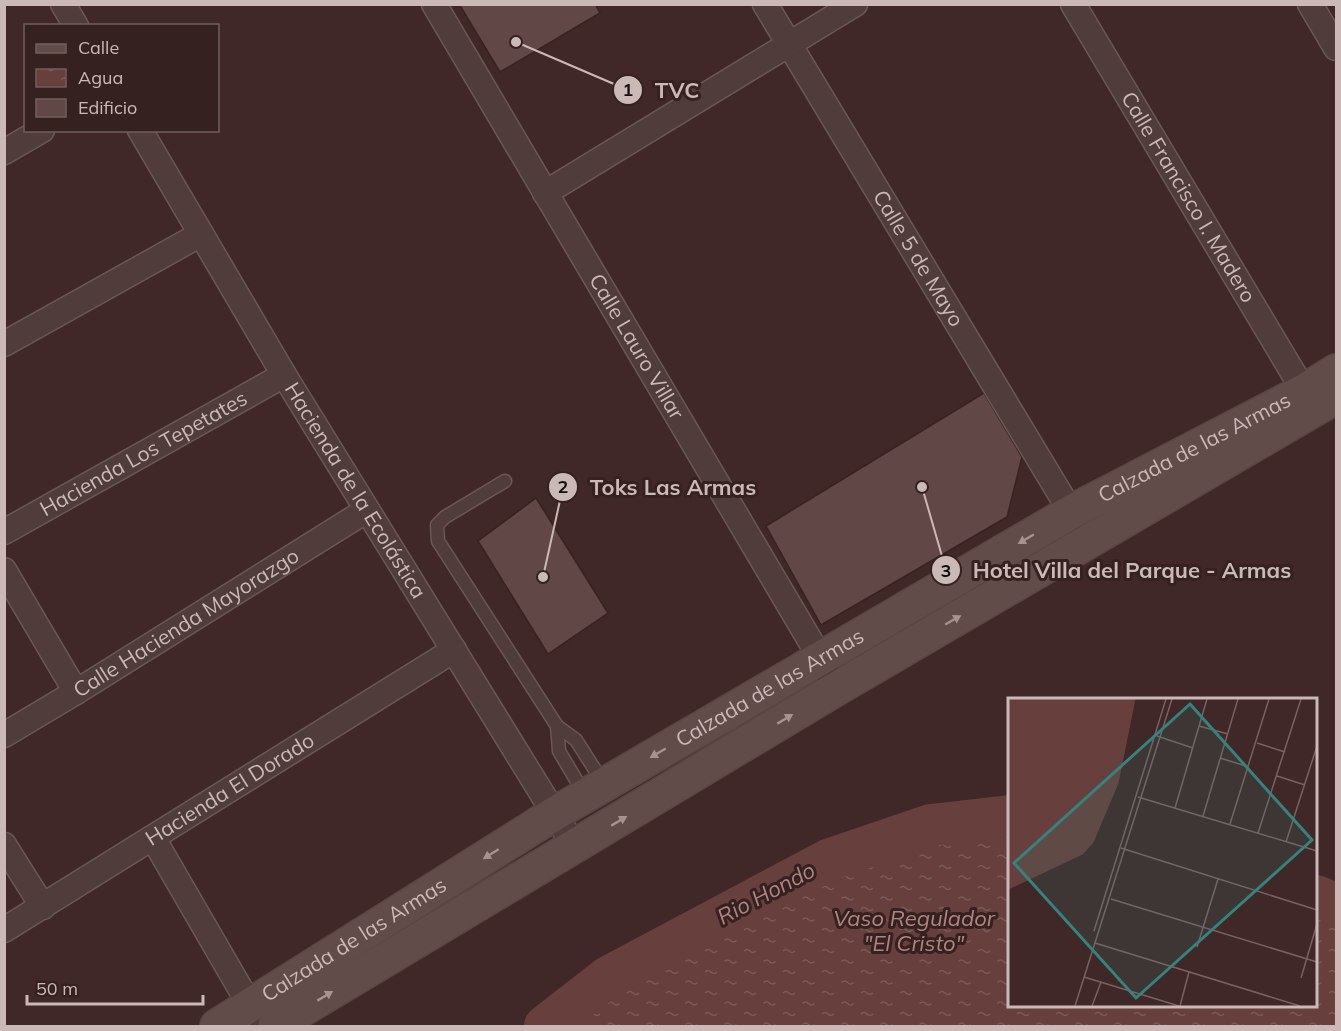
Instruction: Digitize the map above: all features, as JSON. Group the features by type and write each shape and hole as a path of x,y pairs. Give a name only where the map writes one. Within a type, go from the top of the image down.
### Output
{"main road":[{"name":"Calzada de las Armas","path":"263,1020 554,814 1071,512 1304,391 1336,371"},
{"name":"Calzada de las Armas","path":"218,1026 263,1020 575,847 836,689 1336,397"}],"street":[{"path":"63,4 75,24"},
{"name":"Calle Lauro Villar","path":"434,4 821,659 836,689"},
{"name":"Calle 5 de Mayo","path":"765,4 1071,512"},
{"path":"545,193 855,4"},
{"name":"Calle Francisco I. Madero","path":"1073,4 1304,391"},
{"path":"1310,4 1336,48"},
{"path":"4,152 39,132"},
{"name":"Hacienda de la Ecolástica","path":"141,132 284,375 575,847"},
{"path":"4,344 201,234"},
{"name":"Hacienda Los Tepetates","path":"4,532 284,375"},
{"name":"Calle Hacienda Mayorazgo","path":"4,735 367,510"},
{"path":"4,570 76,692"},
{"name":"Hacienda El Dorado","path":"4,930 454,650"},
{"path":"153,838 263,1020"},
{"path":"4,845 43,907"}],"lane":[{"path":"505,481 445,517 436,525 438,541 557,726 576,740 595,790"},
{"path":"557,726 559,751 595,790"},
{"path":"559,751 576,740"}],"water":[{"name":"Vaso Regulador \"El Cristo\"","path":"1008,816 1008,1007 1317,1007 1317,896 1336,904 1336,1026 545,1026 608,977 828,860 931,825"}],"building":[{"path":"459,4 595,4 600,13 500,72"},
{"path":"984,393 1022,457 1007,517 821,625 766,526"},
{"path":"536,498 608,613 548,654 478,541"}],"waterway":[{"name":"Rio Hondo","path":"545,1026 608,977 828,860 931,825 1008,816"},
{"name":"Rio Hondo","path":"1317,896 1336,904"}],"place":[{"name":"TVC","path":"516,42"},
{"name":"Hotel Villa del Parque - Armas","path":"922,487"},
{"name":"Toks Las Armas","path":"543,577"}]}
